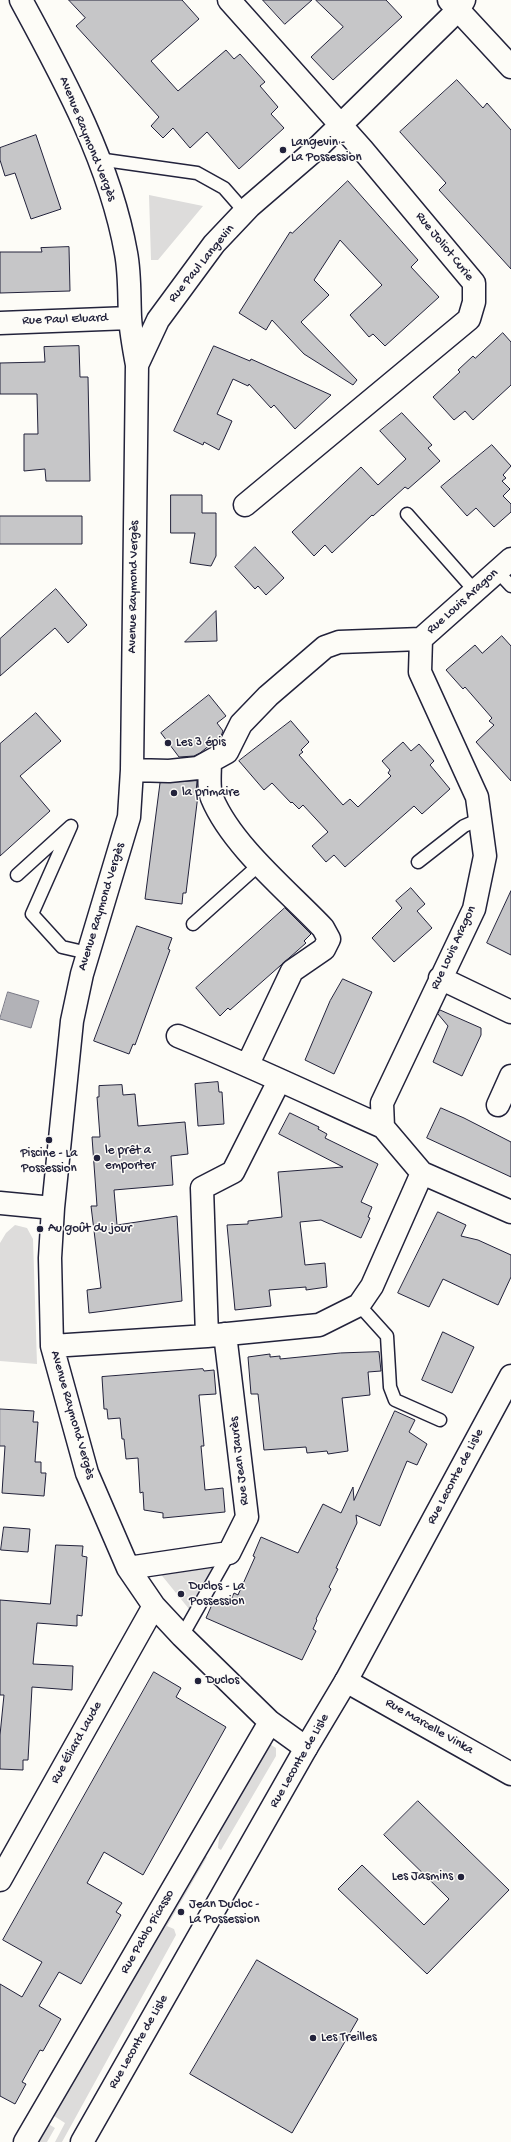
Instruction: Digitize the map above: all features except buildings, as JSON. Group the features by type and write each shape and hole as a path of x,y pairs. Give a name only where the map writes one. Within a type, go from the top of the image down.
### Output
{"street":[{"name":"Avenue Raymond Vergès","path":"21,0 61,74 98,159 112,197 126,254 130,318 137,365 132,770 129,817 82,974 72,1021 53,1208 50,1258 52,1346 87,1473 128,1568 154,1606 182,1636 270,1722 306,1748"},
{"name":"Rue Joliot Curie","path":"229,0 341,124 474,283 474,302 469,319 447,339 245,505"},
{"name":"Rue Paul Langevin","path":"137,365 158,320 214,244 245,212 341,124 457,3"},
{"path":"457,3 511,67"},
{"name":"Rue Paul Eluard","path":"0,323 130,318"},
{"name":"Rue Louis Aragon","path":"383,1127 382,1103 474,908 485,856 477,797 420,672 421,639 475,591 506,572"},
{"path":"132,770 169,771 198,768 227,752 241,724 268,696 326,647 339,642 421,639"},
{"path":"210,762 211,797 240,840 260,864 323,928 329,939 324,949 292,971 248,1064"},
{"path":"440,978 511,1012"},
{"path":"178,1036 248,1064 279,1080 383,1127 422,1173 511,1212"},
{"path":"498,1105 511,1076"},
{"name":"Rue Jean Jaurès","path":"230,1553 247,1517 216,1335 202,1188 233,1172 279,1080"},
{"path":"52,1346 216,1335 319,1325 359,1305 372,1286 422,1173"},
{"path":"0,1203 53,1208"},
{"name":"Rue Leconte de Lisle","path":"82,2142 306,1748 346,1681 511,1376"},
{"path":"128,1568 230,1553"},
{"name":"Rue Éliard Laude","path":"0,1880 154,1606"},
{"name":"Rue Marcelle Vinka","path":"346,1681 511,1774"},
{"name":"Rue Pablo Picasso","path":"25,2142 270,1722"}],"lane":[{"path":"98,159 197,173 224,188 245,212"},
{"path":"408,514 475,591"},
{"path":"418,862 464,826 480,819"},
{"path":"17,876 71,826 32,914 62,947 88,953"},
{"path":"193,924 260,864"},
{"path":"359,1305 386,1336 390,1387 395,1400 440,1420"},
{"path":"182,1636 230,1553"}],"shaded area":[{"path":"149,195 203,206 158,260 151,260"},
{"path":"8,992 39,1001 31,1028 0,1019"},
{"path":"15,1225 27,1228 33,1239 37,1364 0,1361 0,1243 6,1233"},
{"path":"214,1564 189,1609 159,1572"},
{"path":"265,1741 276,1748 276,1756 221,1850 218,1848 220,1833 229,1806 242,1779"},
{"path":"200,1853 207,1857 167,1926 174,1929 176,1935 62,2142 55,2142 65,2123 51,2114"},
{"path":"45,2122 55,2128 47,2142 34,2142"}],"place":[{"name":"Langevin - La Possession","path":"283,150"},
{"name":"Les 3 épis","path":"168,743"},
{"name":"la primaire","path":"174,793"},
{"name":"Piscine - La Possession","path":"49,1140"},
{"name":"le prêt a emporter","path":"97,1158"},
{"name":"Au goût du jour","path":"40,1229"},
{"name":"Duclos - La Possession","path":"181,1594"},
{"name":"Duclos","path":"198,1681"},
{"name":"Les Jasmins","path":"461,1877"},
{"name":"Jean Ducloc - La Possession","path":"181,1912"},
{"name":"Les Treilles","path":"313,2038"}]}
